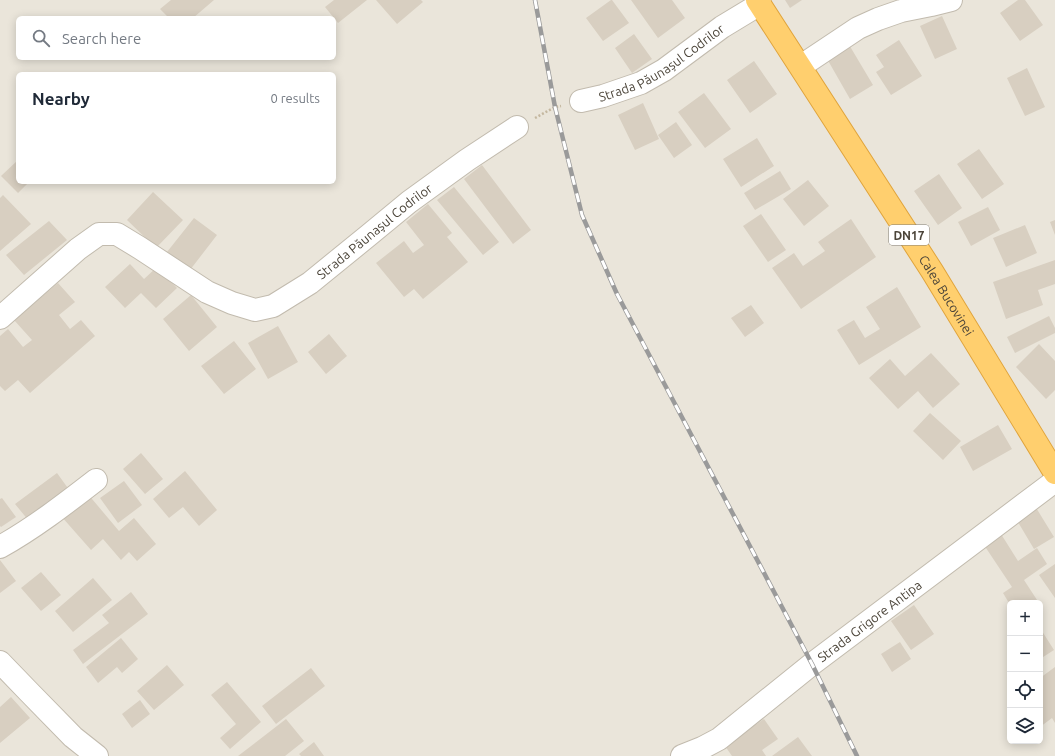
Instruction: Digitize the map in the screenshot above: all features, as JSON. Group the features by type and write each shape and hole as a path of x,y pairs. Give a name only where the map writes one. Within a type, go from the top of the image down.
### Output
{"highway":[{"name":"Calea Bucovinei","path":"758,2 801,66 932,271 1055,473"}],"street":[{"path":"801,66 858,28 878,19 900,11 951,0"},
{"name":"Strada Păunașul Codrilor","path":"580,101 641,84 664,70 758,2"},
{"name":"Strada Păunașul Codrilor","path":"0,318 78,249 99,234 117,234 207,292 232,303 255,310 273,306 310,282 409,202 517,127"},
{"path":"0,547 22,535 96,480"},
{"name":"Strada Grigore Antipa","path":"685,755 719,739 812,664 1055,481"},
{"path":"0,662 73,736 97,756"}],"path":[{"name":"Strada Păunașul Codrilor","path":"517,127 555,107 580,101"}],"shaded area":[{"path":"0,0 1055,0 1055,756 0,756"}],"building":[{"path":"171,0 214,0 195,16 167,16 160,9"},
{"path":"334,0 367,0 338,23 336,21 336,16 332,16 325,7"},
{"path":"376,0 421,0 423,2 397,24"},
{"path":"611,0 629,23 603,41 586,18"},
{"path":"631,0 672,0 685,18 658,38"},
{"path":"785,0 802,0 790,8"},
{"path":"1018,0 1025,0 1043,25 1020,41 1000,13"},
{"path":"942,16 957,49 935,59 920,26"},
{"path":"634,34 652,59 632,73 615,48"},
{"path":"899,40 922,76 891,95 876,72 884,67 876,55"},
{"path":"848,43 873,85 850,99 826,57"},
{"path":"754,61 777,94 750,113 727,80"},
{"path":"1027,68 1045,107 1025,116 1007,78"},
{"path":"704,93 731,129 705,148 678,112"},
{"path":"643,103 659,139 635,150 618,115"},
{"path":"676,122 692,145 674,158 658,135"},
{"path":"757,138 774,166 741,187 723,159"},
{"path":"979,149 1004,184 982,199 957,164"},
{"path":"16,162 16,184 27,184 18,193 1,176"},
{"path":"482,165 531,230 513,244 464,179"},
{"path":"780,171 791,189 755,210 744,193"},
{"path":"939,174 962,208 938,225 914,191"},
{"path":"808,180 829,206 804,226 783,199"},
{"path":"454,187 499,242 483,255 437,200"},
{"path":"153,192 183,220 156,248 127,220"},
{"path":"3,195 31,224 0,251 0,198"},
{"path":"428,204 452,233 447,237 468,262 423,299 414,289 404,297 376,263 404,241 413,253 424,245 406,222"},
{"path":"988,207 1000,230 971,246 958,222"},
{"path":"761,214 786,250 768,262 743,226"},
{"path":"194,218 217,235 190,270 167,252"},
{"path":"851,219 876,257 801,309 772,268 794,253 803,266 825,251 818,242"},
{"path":"1055,220 1055,235 1050,222"},
{"path":"49,221 67,240 24,275 6,255"},
{"path":"1025,225 1037,253 1006,267 993,238"},
{"path":"1055,260 1055,284 1038,290 1043,305 1006,319 993,282"},
{"path":"130,264 144,279 157,267 177,288 156,308 141,293 125,308 105,287"},
{"path":"58,283 75,302 59,315 70,329 81,320 95,336 30,393 18,380 5,391 0,386 0,336 8,329 23,347 32,340 14,320"},
{"path":"897,287 921,327 859,365 837,330 854,320 865,338 880,329 866,307"},
{"path":"191,295 217,327 189,351 163,319"},
{"path":"751,305 764,323 745,337 731,318"},
{"path":"1049,316 1055,328 1055,333 1015,353 1007,337"},
{"path":"278,326 298,362 268,379 248,343"},
{"path":"329,334 347,356 326,374 308,352"},
{"path":"234,341 256,369 224,394 201,366"},
{"path":"1039,344 1055,361 1055,390 1046,399 1016,367"},
{"path":"931,353 960,384 933,408 918,391 898,409 869,378 890,359 905,376"},
{"path":"930,413 961,441 943,460 913,431"},
{"path":"998,425 1012,449 973,471 960,447"},
{"path":"141,453 163,479 145,494 123,469"},
{"path":"185,471 217,510 199,526 183,507 169,518 153,499"},
{"path":"57,473 70,491 29,521 15,504"},
{"path":"124,481 142,505 118,523 100,498"},
{"path":"87,493 119,531 134,518 156,544 137,561 129,552 121,560 103,539 91,550 61,516"},
{"path":"2,498 16,517 1,527 0,499"},
{"path":"1035,506 1054,537 1034,549 1015,517"},
{"path":"1001,534 1018,561 1037,548 1047,564 1024,580 1037,600 1007,600 1003,593 1012,587 984,545"},
{"path":"0,560 16,581 0,593"},
{"path":"1055,564 1055,598 1039,575"},
{"path":"41,572 61,595 41,611 21,588"},
{"path":"93,578 112,600 73,632 55,611"},
{"path":"131,592 148,614 83,664 73,650 109,623 102,615"},
{"path":"914,605 934,634 911,650 891,621"},
{"path":"1043,633 1054,650 1043,657"},
{"path":"121,638 138,659 122,673 117,667 98,683 86,667"},
{"path":"900,642 911,659 892,672 881,654"},
{"path":"167,665 184,685 154,710 137,691"},
{"path":"1055,667 1055,723 1052,718 1043,725 1043,708 1043,676"},
{"path":"311,668 325,686 276,724 262,706"},
{"path":"227,682 261,722 230,749 220,738 236,724 211,695"},
{"path":"11,697 30,718 0,743 0,707"},
{"path":"140,700 150,714 132,728 122,714"},
{"path":"286,719 304,741 285,756 238,756"},
{"path":"764,719 778,739 762,750 766,756 732,756 725,746"},
{"path":"798,737 812,756 772,756"},
{"path":"314,742 324,756 301,756 299,754"}],"railway":[{"path":"535,0 555,107 582,215 617,294 812,664 857,756"}]}
